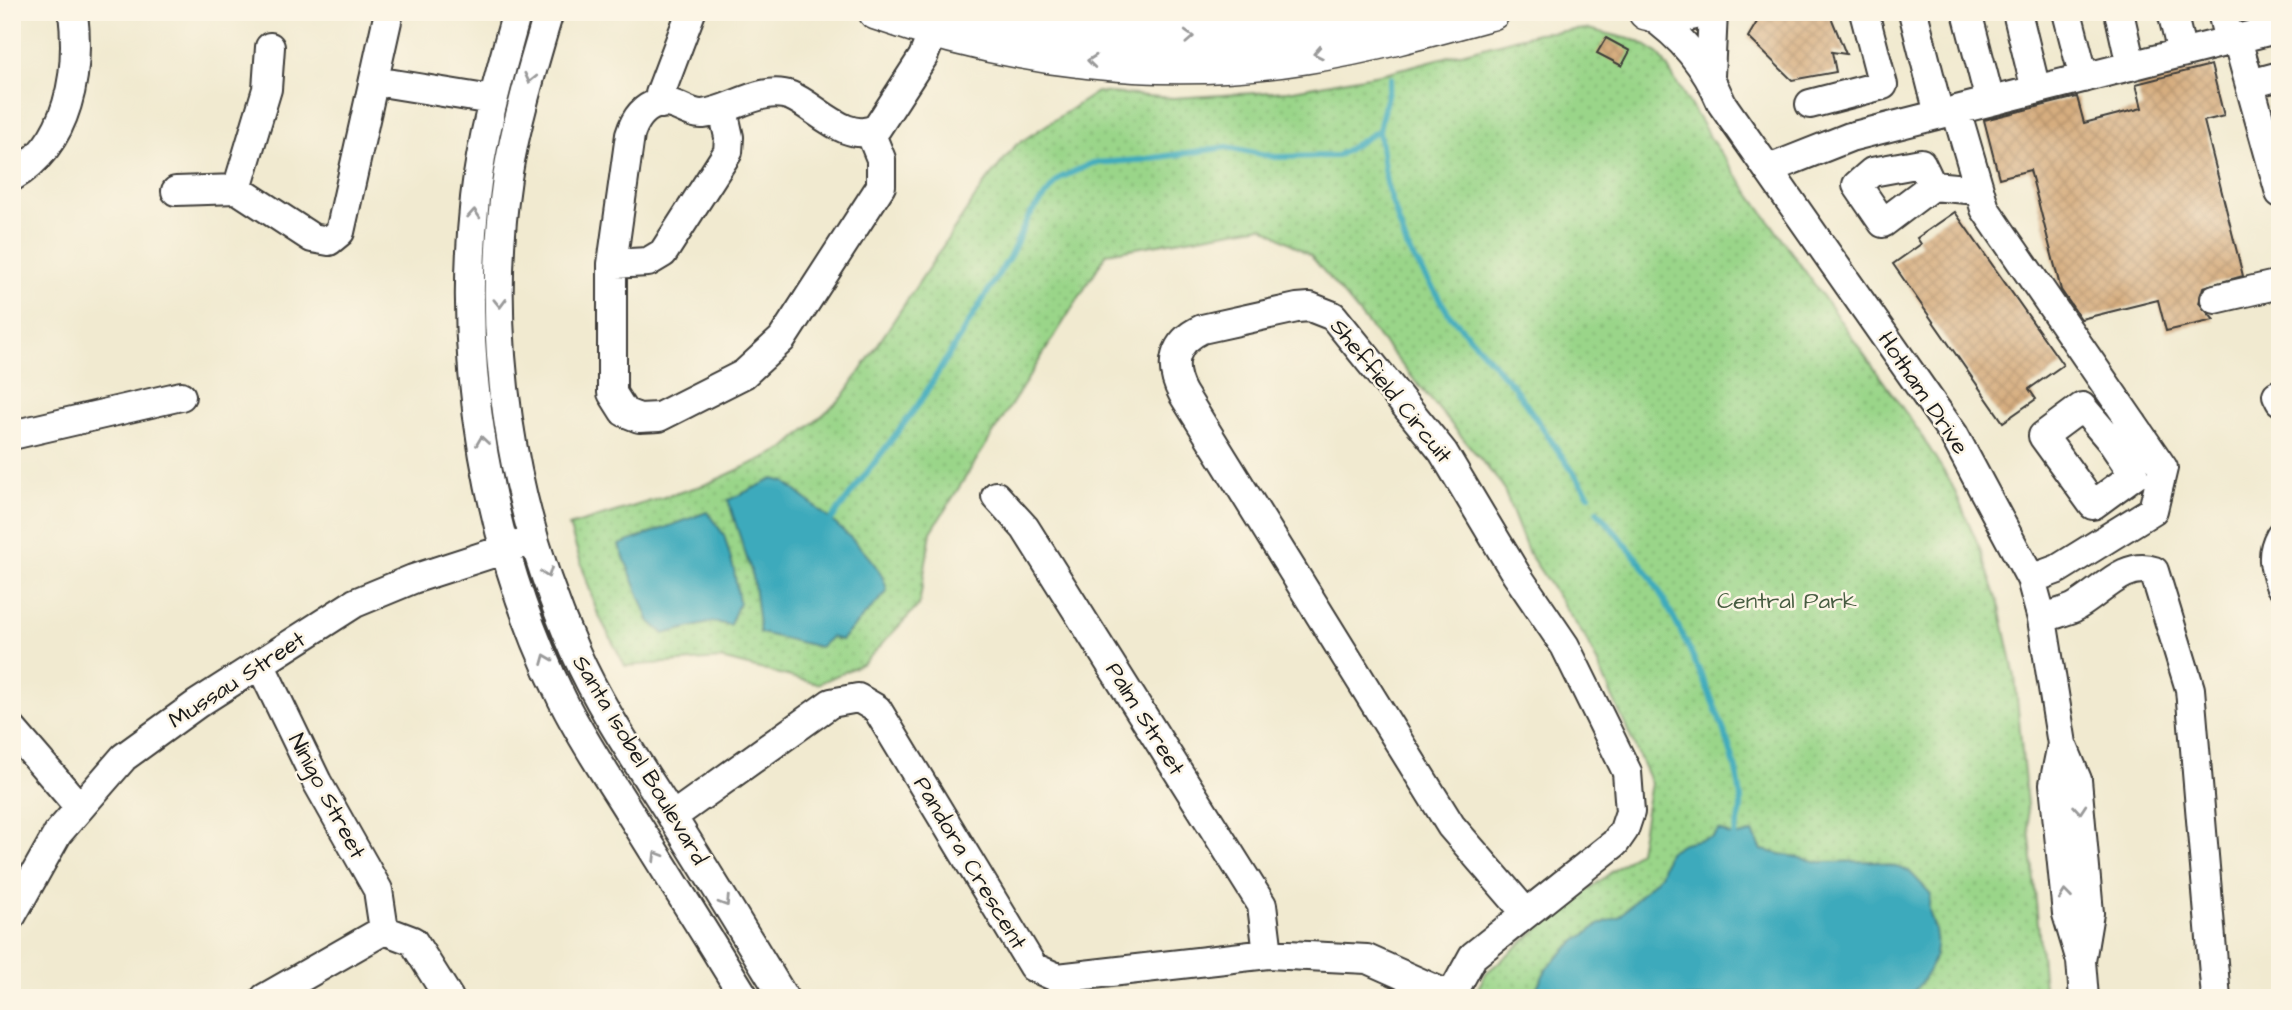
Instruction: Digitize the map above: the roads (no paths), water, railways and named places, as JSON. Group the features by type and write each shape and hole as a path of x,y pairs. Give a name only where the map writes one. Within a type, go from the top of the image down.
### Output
{"main road":[{"path":"876,12 933,32 1027,54 1133,65 1207,65 1304,56 1406,35 1492,12"},
{"path":"982,13 1115,36 1174,38 1300,30 1388,12"},
{"path":"1647,13 1670,17 1693,12"}],"street":[{"path":"12,177 50,140 69,102 76,65 73,12"},
{"path":"176,191 237,189 312,238 329,241 340,232 389,12"},
{"name":"Santa Isobel Boulevard","path":"517,12 492,100 475,197 469,284 475,386 491,498 523,601 562,699 745,998"},
{"name":"Santa Isobel Boulevard","path":"548,12 508,177 499,271 501,368 516,465 535,540 575,652 620,733 784,998"},
{"path":"661,104 660,94 691,12"},
{"name":"Hotham Drive","path":"1710,76 1713,12"},
{"path":"1864,12 1883,85"},
{"path":"1913,12 1928,73 1947,112 1985,209 2164,468 2153,510 2058,569 2031,579"},
{"path":"1967,12 1990,101"},
{"path":"2017,12 2036,90"},
{"path":"2067,12 2084,78"},
{"path":"2119,12 2131,66"},
{"path":"2172,12 2182,53"},
{"path":"2222,12 2227,29 2237,39 2250,84 2272,128 2280,192"},
{"name":"Hotham Drive","path":"1647,13 1676,32 1710,76 1722,104 1954,435 2031,579 2042,618 2062,744 2054,784 2067,914 2081,961 2084,998"},
{"path":"1769,169 1850,137 2280,28"},
{"path":"870,132 881,159 881,186 782,339 744,374 659,417 639,418 624,412 612,393 611,264 630,135 635,120 656,104 675,103 699,114 723,110 768,93 790,96 849,130 870,132 877,128 923,57 933,32"},
{"path":"237,189 267,89 271,47"},
{"path":"1810,104 1928,73"},
{"path":"2250,84 2280,76"},
{"path":"375,80 492,100"},
{"path":"1841,96 1850,137"},
{"path":"611,264 648,262 663,253 728,152 729,137 723,110"},
{"path":"1933,186 1979,190"},
{"path":"2215,299 2280,284"},
{"name":"Sheffield Circuit","path":"1450,997 1473,956 1615,843 1624,830 1630,812 1627,772 1565,646 1516,574 1443,452 1333,316 1310,307 1297,308 1202,329 1189,335 1180,342 1175,354 1174,368 1183,394 1443,813 1526,913"},
{"path":"12,435 181,396"},
{"path":"2111,441 2133,424"},
{"name":"Palm Street","path":"996,496 1026,528 1262,905 1268,954"},
{"path":"2280,536 2274,548 2273,566 2280,585"},
{"name":"Mussau Street","path":"12,915 58,833 124,757 355,603 413,579 535,540"},
{"path":"2042,618 2074,607 2126,572 2143,567 2154,571 2162,589 2189,688 2216,998"},
{"name":"Ninigo Street","path":"260,664 317,782 378,890 384,930"},
{"name":"Pandora Crescent","path":"672,817 831,703 858,698 877,709 1033,967 1058,978 1268,954 1367,959 1450,997"},
{"path":"12,729 79,807"},
{"path":"265,998 384,930 413,941 449,998"}],"water":[{"path":"773,479 785,482 829,518 861,548 883,578 887,592 841,640 831,637 820,647 760,633 753,577 728,500"},
{"path":"707,512 724,535 734,570 739,603 730,625 713,622 664,634 650,622 619,545"},
{"path":"1719,830 1734,837 1753,833 1762,850 1820,862 1876,861 1909,871 1931,894 1929,912 1935,930 1936,945 1932,963 1924,979 1905,998 1531,998 1547,968 1568,947 1600,924 1619,917 1660,875 1668,852 1683,843 1712,837"}],"waterway":[{"path":"1391,78 1379,130 1386,183 1407,247 1449,314 1514,387 1589,495"},
{"path":"831,520 918,405 1011,254 1029,216 1060,178 1093,163 1140,160 1227,147 1275,157 1337,156 1379,130"},
{"path":"1597,511 1645,569 1658,590 1690,650 1720,719 1731,753 1741,806 1734,837"}],"park label":[{"name":"Central Park","path":"1787,601"}]}
